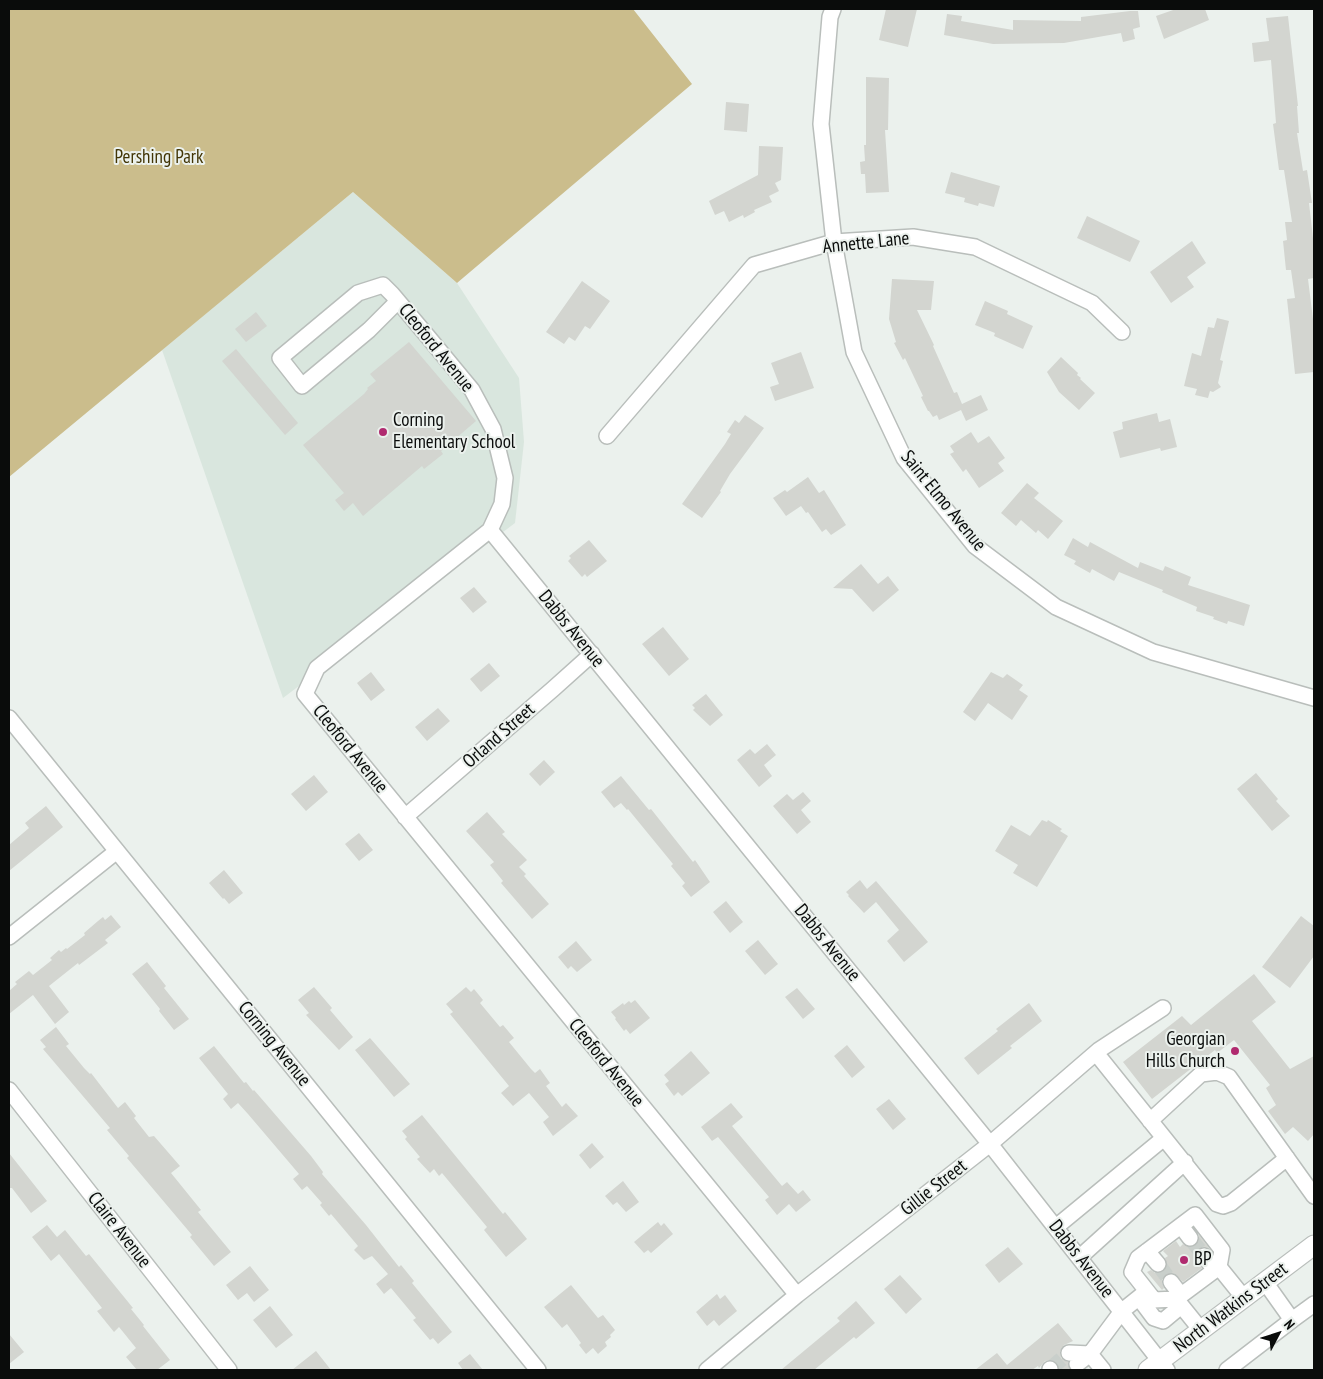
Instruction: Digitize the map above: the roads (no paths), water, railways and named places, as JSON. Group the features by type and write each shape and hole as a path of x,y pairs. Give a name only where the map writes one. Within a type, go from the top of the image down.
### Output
{"main road":[{"name":"North Watkins Street","path":"1159,1367 1201,1330 1314,1245"}],"street":[{"name":"Saint Elmo Avenue","path":"833,9 830,17 821,124 834,242 854,352 904,458 975,546 1056,607 1153,652 1314,698"},
{"name":"Annette Lane","path":"607,436 754,265 834,242 913,237 975,247 1092,303 1122,332"},
{"name":"Cleoford Avenue","path":"398,301 369,330 302,386 280,358 358,293 383,285 398,301 472,390 493,429 505,478 502,504 490,530 317,668 305,694 797,1296"},
{"name":"Dabbs Avenue","path":"490,530 990,1144 1122,1311 1159,1367"},
{"name":"Orland Street","path":"405,817 592,654"},
{"name":"Corning Avenue","path":"9,718 538,1370"},
{"path":"9,937 117,851"},
{"name":"Gillie Street","path":"707,1370 797,1296 990,1144 1096,1053 1163,1008"},
{"path":"1096,1053 1217,1204 1223,1206 1231,1204 1287,1158"},
{"path":"1150,1121 1202,1074 1217,1072 1229,1077 1314,1196"},
{"name":"Claire Avenue","path":"9,1090 229,1370"},
{"path":"1056,1227 1164,1138"},
{"path":"1080,1258 1184,1162"},
{"path":"1195,1215 1222,1250 1217,1268 1180,1300 1162,1320 1154,1318 1132,1272 1138,1258 1147,1251 1195,1215"},
{"path":"1181,1226 1190,1238"},
{"path":"1147,1251 1158,1264"},
{"path":"1204,1256 1244,1298"},
{"path":"1172,1282 1180,1300 1201,1330"},
{"path":"1265,1282 1292,1320"},
{"path":"1143,1295 1154,1300 1180,1300"},
{"path":"1078,1362 1090,1354 1122,1311 1143,1295"},
{"path":"1227,1370 1314,1304"},
{"path":"1090,1354 1103,1370"}],"tunnel":[{"path":"1190,1238 1204,1256"},
{"path":"1158,1264 1171,1282"},
{"path":"1050,1369 1069,1353"}],"place":[{"name":"Corning Elementary School","path":"383,432"},
{"name":"Georgian Hills Church","path":"1235,1051"},
{"name":"BP","path":"1184,1260"}],"park label":[{"name":"Pershing Park","path":"159,158"}]}
